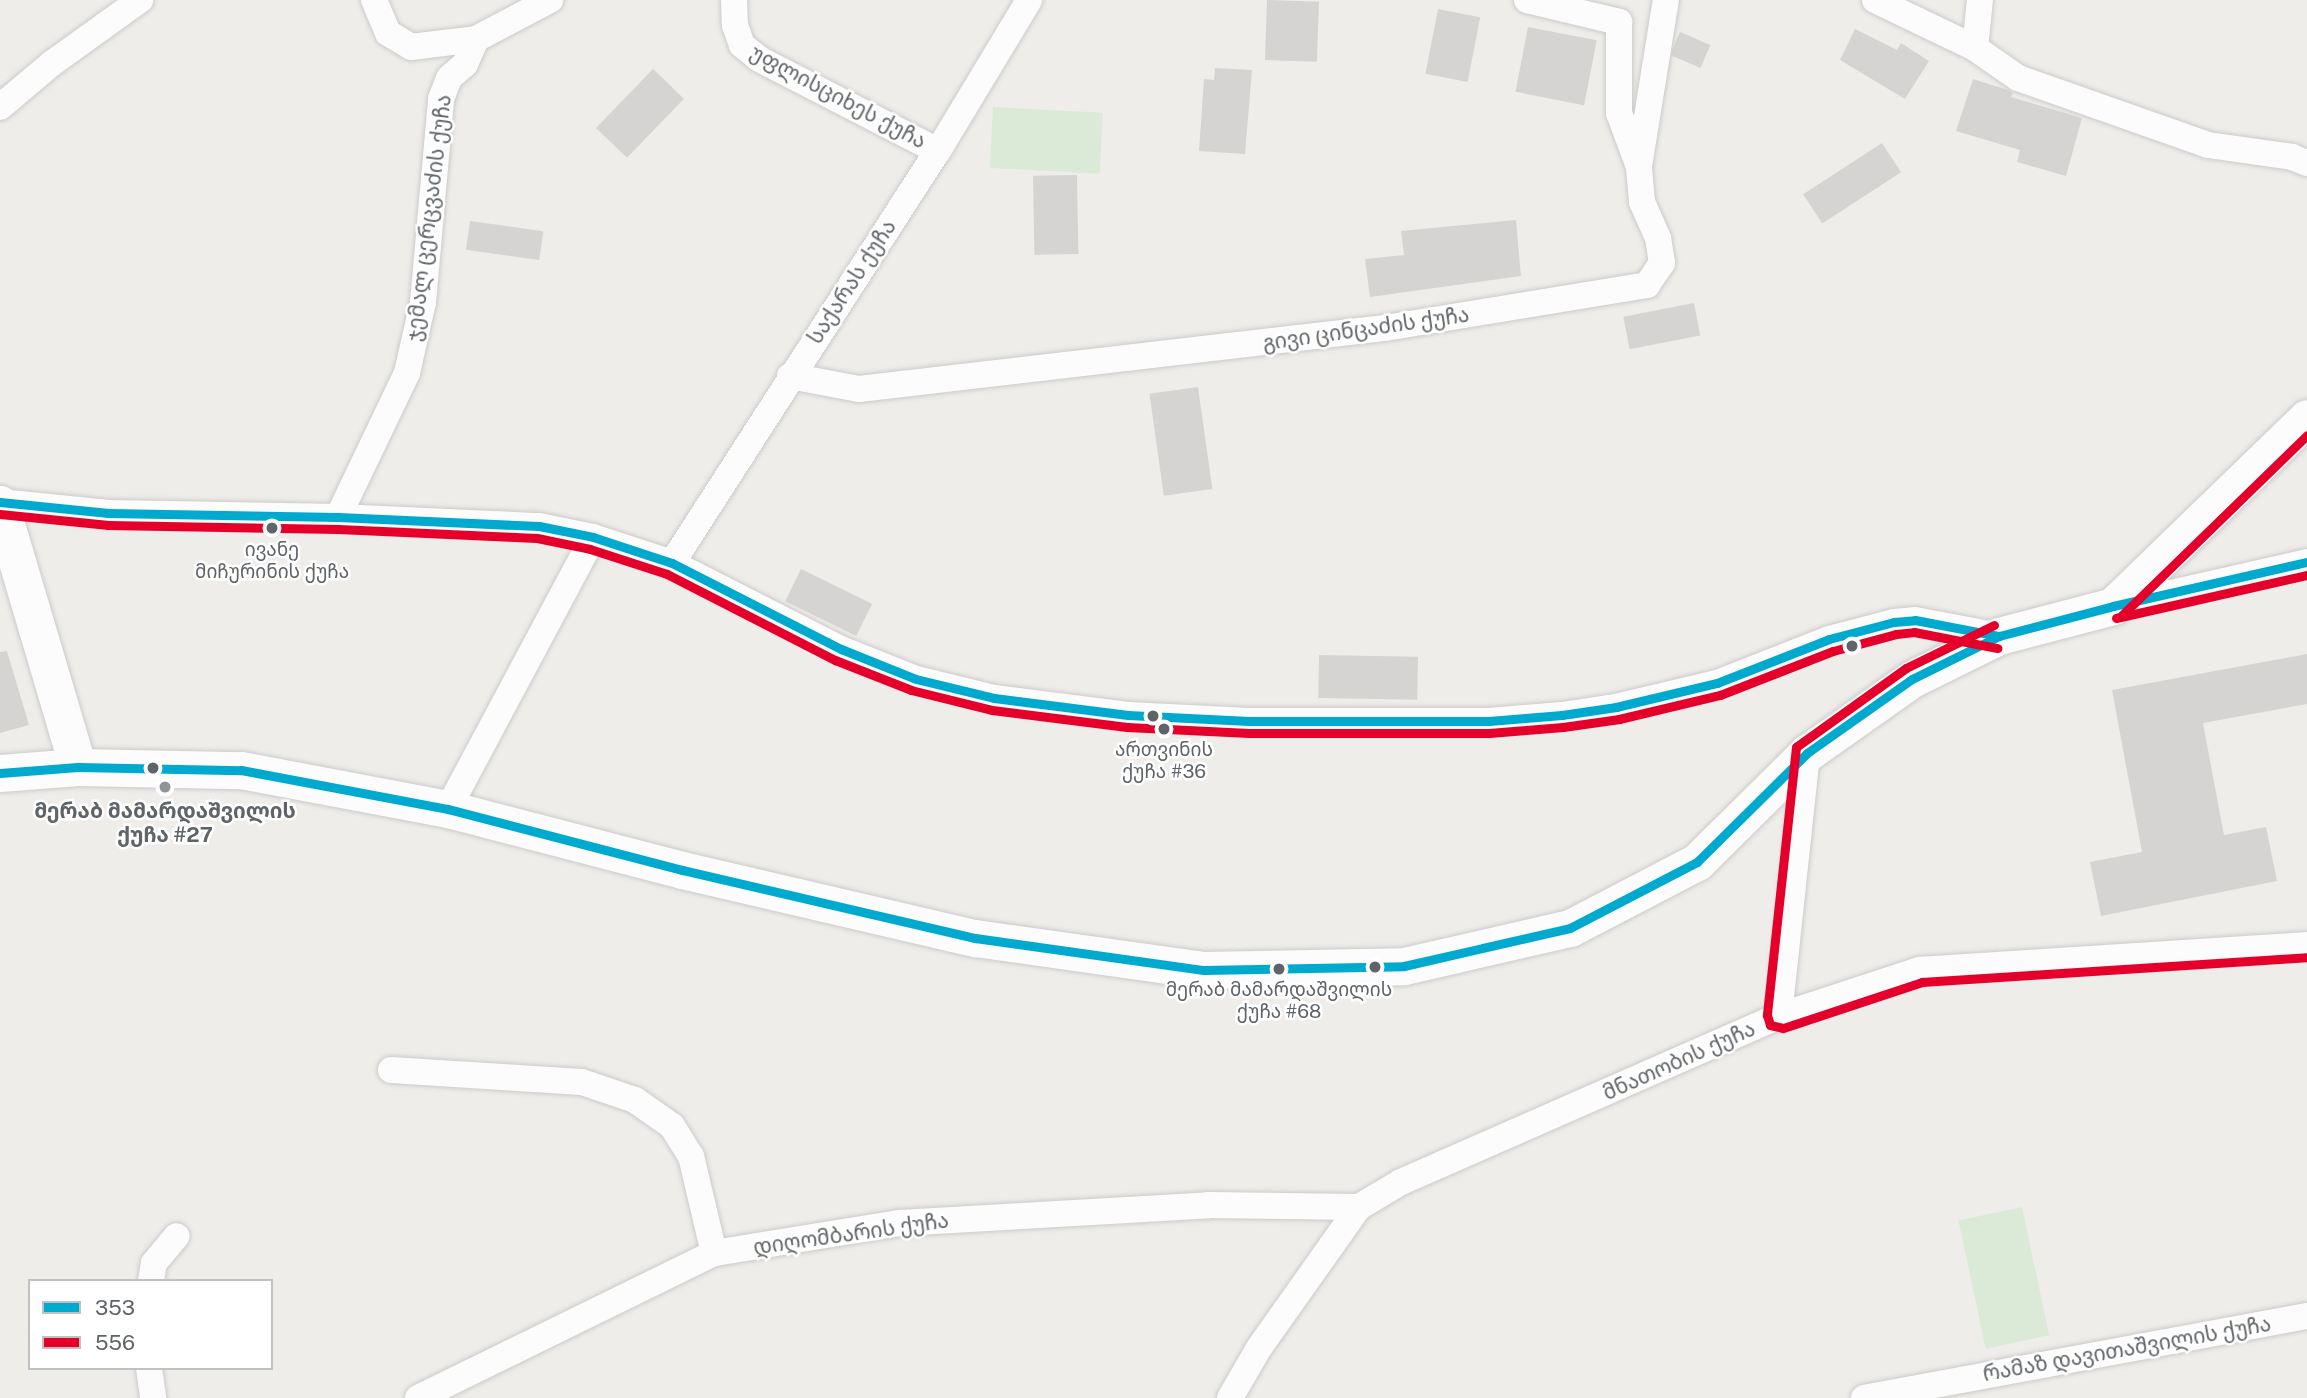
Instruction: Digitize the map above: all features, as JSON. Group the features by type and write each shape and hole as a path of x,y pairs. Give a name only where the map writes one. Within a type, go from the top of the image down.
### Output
{"street":[{"path":"374,0 388,33 411,47 477,39 550,0"},
{"name":"უფლისციხეს ქუჩა","path":"734,0 735,24 742,45 759,60 938,150"},
{"name":"საქარას ქუჩა","path":"672,563 938,150 1029,0"},
{"path":"1527,0 1619,22 1619,113 1639,166"},
{"name":"გივი ცინცაძის ქუჩა","path":"790,376 859,389 872,388 1371,330 1647,285 1662,263 1658,238 1642,202 1639,166 1666,0"},
{"path":"1875,0 1975,48 2018,78 2208,145 2292,157 2307,163"},
{"path":"1975,48 1980,0"},
{"path":"0,107 125,4"},
{"name":"ჯემალ ცერცვაძის ქუჩა","path":"338,517 407,373 423,302 441,99 449,78 466,64 477,39"},
{"path":"2113,606 2307,418"},
{"path":"78,768 0,503 108,513 338,517 539,526 593,537 672,563 841,649 916,679 993,698 1060,709 1165,717 1249,721 1489,721 1550,716 1616,707 1717,684 1829,639 1894,622 1915,620 1999,636"},
{"path":"448,809 593,537"},
{"path":"0,773 78,768 241,770 448,809 682,870 975,938 1204,970 1404,965 1570,928 1697,862 1807,753 1912,679 1999,636 2113,606 2307,562"},
{"path":"1779,1016 1807,753"},
{"name":"მნათობის ქუჩა","path":"1359,1207 1401,1182 1779,1016 1920,970 2307,945"},
{"path":"391,1070 582,1082 635,1100 672,1126 691,1156 714,1253"},
{"name":"დიღომბარის ქუჩა","path":"418,1398 714,1253 900,1223 1209,1205 1359,1207"},
{"path":"1230,1398 1259,1348 1359,1207"},
{"path":"152,1279 154,1263 177,1236"},
{"name":"რამაზ დავითაშვილის ქუჩა","path":"1864,1398 1950,1390 2307,1316"},
{"path":"149,1370 153,1398"}],"green space":[{"path":"993,107 1103,113 1100,174 990,168"},
{"path":"2022,1207 2049,1335 1986,1349 1958,1221"}],"building":[{"path":"1267,0 1319,2 1317,62 1265,60"},
{"path":"1438,9 1480,17 1468,82 1425,74"},
{"path":"1528,27 1597,40 1584,105 1515,92"},
{"path":"1855,29 1897,50 1901,43 1929,61 1905,99 1840,60"},
{"path":"1680,32 1710,45 1701,68 1670,55"},
{"path":"1215,68 1252,70 1245,154 1199,151 1204,79 1214,80"},
{"path":"653,69 684,99 627,158 596,128"},
{"path":"1973,79 2008,90 2013,93 2011,97 2082,118 2066,176 2017,162 2020,150 1956,131"},
{"path":"1882,143 1901,172 1822,224 1803,194"},
{"path":"1077,175 1078,254 1034,255 1033,176"},
{"path":"1516,220 1521,276 1370,297 1365,259 1404,255 1401,231"},
{"path":"470,221 543,231 539,260 466,250"},
{"path":"1694,303 1700,335 1630,349 1623,317"},
{"path":"1198,387 1212,489 1164,496 1149,394"},
{"path":"801,569 872,604 856,636 785,601"},
{"path":"7,651 29,725 0,733 0,652"},
{"path":"2307,654 2307,704 2203,723 2224,835 2266,827 2277,881 2101,916 2090,862 2142,852 2112,690"},
{"path":"1319,655 1418,657 1417,700 1318,698"}],"transit line":[{"name":"556","path":"2122,615 2307,435"},
{"name":"353","path":"0,502 108,513 338,517 539,526 593,537 672,563 841,649 916,679 994,698 1128,715 1249,721 1489,721 1562,715 1616,707 1717,683 1829,639 1894,622 1915,620 1999,636"},
{"name":"556","path":"0,514 108,525 338,529 537,538 590,549 667,574 835,660 911,690 992,710 1127,727 1249,733 1489,733 1563,727 1619,719 1720,695 1833,651 1896,634 1914,632 1997,648"},
{"name":"353","path":"0,773 78,767 241,770 448,809 682,870 975,938 1204,970 1404,966 1570,928 1697,862 1807,753 1912,679 1999,636 2113,606 2307,562"},
{"name":"556","path":"2116,618 2307,575"},
{"name":"556","path":"1994,625 1906,668 1796,747 1767,1015 1770,1025 1783,1028 1922,982 2307,957"}],"place":[{"name":"ივანე მიჩურინის ქუჩა","path":"272,528"},
{"name":"ართვინის ქუჩა #36","path":"1164,729"},
{"name":"მერაბ მამარდაშვილის ქუჩა #27","path":"165,787"},
{"name":"მერაბ მამარდაშვილის ქუჩა #68","path":"1279,969"}]}
